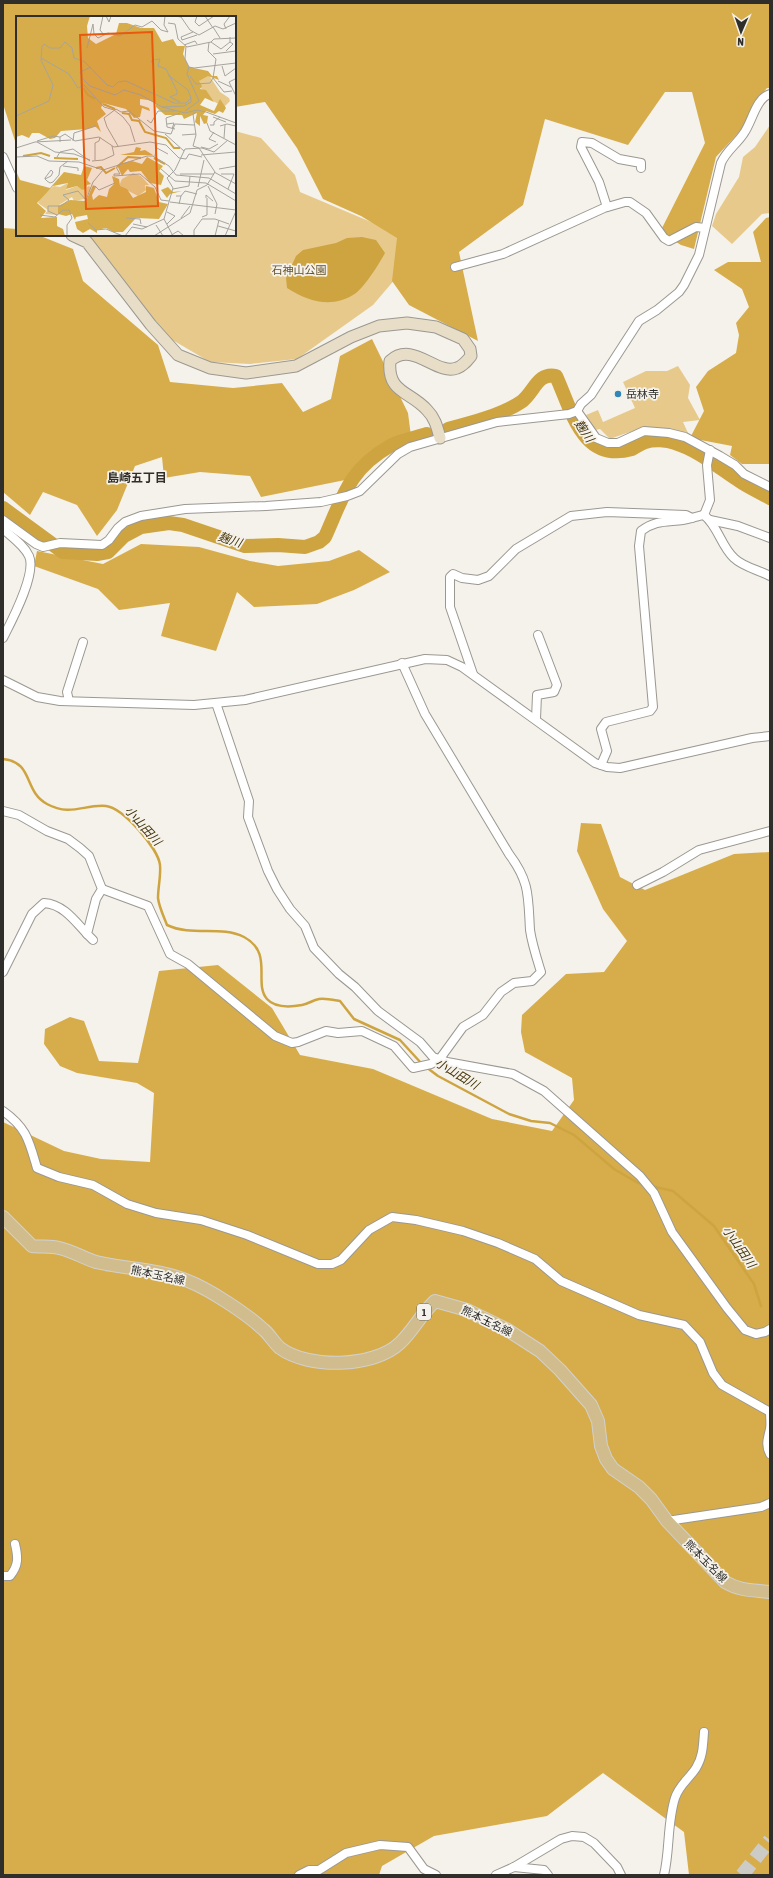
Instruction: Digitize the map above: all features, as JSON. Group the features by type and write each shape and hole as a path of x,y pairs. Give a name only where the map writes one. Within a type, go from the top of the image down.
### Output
{"main road":[{"name":"熊本玉名線","path":"3,1217 32,1246 59,1248 95,1261 159,1273 188,1281 209,1292 251,1320 264,1330 280,1348 298,1357 340,1362 362,1361 381,1356 400,1344 425,1310 435,1301 468,1310 527,1341 560,1370 591,1405 598,1421 601,1446 606,1459 613,1469 643,1491 667,1521 725,1582 742,1590 770,1592"}],"street":[{"path":"3,520 36,544 46,548 60,543 102,544 109,540 118,528 125,522 141,516 185,509 321,502 347,496 360,491 370,483 398,454 410,447 497,422 574,412 591,395 639,321 657,310 679,292 684,284 696,262 723,158 745,132 763,97 770,94"},
{"path":"607,207 599,182 581,147 582,142 592,143 619,160 640,163 641,168"},
{"path":"3,157 16,186"},
{"path":"455,266 503,254 607,207 630,202 646,213 664,238 669,241 696,227 705,228"},
{"path":"74,236 87,242 152,325 178,355 210,368 246,373 296,366 351,337 379,326 407,323 436,327 463,339 470,349 471,356 463,366 455,369 447,369 405,353 397,355 390,361 389,373 396,387 426,408 437,424 440,438"},
{"path":"574,412 596,438 608,442 618,443 644,431 669,433 686,437 735,465 744,474 770,487"},
{"path":"710,451 707,465 711,493 707,517 724,546 734,559 770,576"},
{"path":"473,674 450,607 450,577 453,574 462,578 478,580 489,576 516,549 572,516 607,512 686,515 692,518"},
{"path":"601,765 607,751 601,729 606,722 650,711 653,707 639,546 641,531 649,524 661,521 707,517 738,526 770,538"},
{"path":"3,530 20,544 30,557 30,571 18,608 3,637"},
{"path":"536,719 537,695 554,692 557,684 538,636"},
{"path":"69,701 67,692 83,642"},
{"path":"3,680 37,697 69,701 194,705 245,700 425,659 447,660 473,674 595,763 601,765 620,768 752,738 770,736"},
{"path":"3,811 19,815 47,831 68,839 80,848 89,856 102,889 148,906 170,954 188,964 275,1036 292,1043 326,1031 362,1031 394,1046 413,1068 431,1064 439,1060 463,1027 483,1015 500,992 514,983 532,981 540,972 530,931 527,888 519,868 509,854 425,714 402,664"},
{"path":"216,703 249,801 248,817 268,871 277,889 290,909 305,926 314,948 378,1011 420,1042 433,1057 439,1060 513,1074 544,1091 640,1176 654,1193 672,1232 742,1326 756,1334 770,1329"},
{"path":"637,885 663,872 699,850 770,831"},
{"path":"3,972 32,914 44,903 53,904 68,914 90,937 96,899 102,889"},
{"path":"3,1111 16,1120 28,1137 37,1168 47,1173 93,1185 127,1204 144,1210 201,1220 247,1235 318,1264 332,1264 341,1260 369,1230 392,1217 422,1221 463,1231 498,1243 535,1259 561,1281 638,1314 684,1325 700,1342 713,1373 722,1385 770,1412 770,1429 767,1435 766,1447 770,1454"},
{"path":"667,1521 761,1507 770,1503"},
{"path":"3,1576 10,1576 16,1569 19,1559 15,1544"},
{"path":"664,1875 672,1807 681,1785 696,1768 702,1754 704,1732"},
{"path":"496,1875 514,1867 561,1839 572,1836 584,1837 594,1843 617,1867 621,1875"},
{"path":"299,1875 309,1870 319,1870 346,1853 380,1845 408,1848 424,1868 436,1875"},
{"path":"514,1867 544,1870 548,1875"}],"green space":[{"path":"770,125 770,213 762,214 732,244 712,226 716,214 739,177 743,157 755,147"},
{"name":"石神山公園","path":"236,131 261,138 295,175 300,192 409,238 402,271 373,305 297,359 250,364 210,362 169,338 90,236 236,236"},
{"path":"678,366 690,385 688,398 700,420 683,422 688,433 648,429 631,432 610,439 600,429 595,430 586,415 598,410 603,422 635,408 623,382 646,371 667,371"}],"shaded area":[{"path":"3,3 770,3 770,88 767,88 760,96 741,130 716,157 694,249 681,245 660,232 705,143 692,92 665,92 628,145 545,119 523,205 459,252 478,341 409,305 392,281 397,238 361,216 323,199 297,148 265,102 236,107 236,16 16,16 16,144 3,104"},
{"path":"770,217 770,464 742,464 730,455 732,446 690,438 704,411 696,387 708,371 736,353 739,335 736,323 749,307 742,289 714,270 728,262 761,262 753,232 766,218"},
{"path":"3,228 16,229 16,236 40,236 73,249 83,281 158,345 170,382 233,388 282,383 303,412 331,399 340,356 372,339 408,413 411,436 355,478 261,497 250,476 200,472 164,478 162,457 135,466 117,510 97,536 77,505 43,492 30,515 3,492"},
{"path":"362,237 376,240 385,253 368,280 356,293 339,301 321,302 304,297 287,288 286,278 296,256 303,250 336,243 347,238"},
{"path":"141,544 199,547 250,561 278,566 329,561 359,550 390,572 354,590 317,604 254,607 237,592 216,651 161,636 170,603 119,610 98,589 34,566 37,551 103,564"},
{"path":"581,823 601,824 620,877 645,890 734,854 770,852 770,1875 689,1875 684,1832 603,1773 547,1816 434,1836 382,1866 379,1875 3,1875 3,1122 64,1151 101,1159 150,1162 154,1093 137,1083 77,1073 60,1066 44,1044 45,1029 70,1017 84,1021 99,1061 138,1063 159,971 218,965 272,1008 300,1055 373,1069 492,1119 552,1131 574,1100 572,1078 525,1052 521,1032 522,1015 566,974 604,972 627,941 603,909 577,851"}],"waterway":[{"name":"麹川","path":"448,429 505,411 521,402 544,377 556,376 581,431 590,441 601,448 615,451 632,449 652,440 672,442 700,454 742,483 770,498"},
{"name":"麹川","path":"3,508 63,552 97,554 108,552 124,536 141,527 169,523 183,525 245,546 278,545 305,547 319,542 325,537 349,485 365,464 394,444 427,434"},
{"name":"小山田川","path":"3,759 13,761 20,765 34,792 47,804 63,810 106,806 113,808 130,821 147,839 158,858 160,865 158,898 160,908 167,925 186,930 226,932 244,937 253,944 258,951 261,959 263,992 270,1002 279,1005 298,1006 319,999 340,1001 354,1019 400,1040 422,1064"},
{"name":"小山田川","path":"426,1067 438,1076 509,1114 531,1121 550,1123 574,1135 614,1169 638,1183 644,1184"},
{"name":"小山田川","path":"651,1186 673,1191 714,1226 754,1284 761,1306"}],"tunnel":[{"path":"742,1875 770,1840"}],"place":[{"name":"岳林寺","path":"618,394"}],"district":[{"name":"島崎五丁目","path":"137,478"}]}
